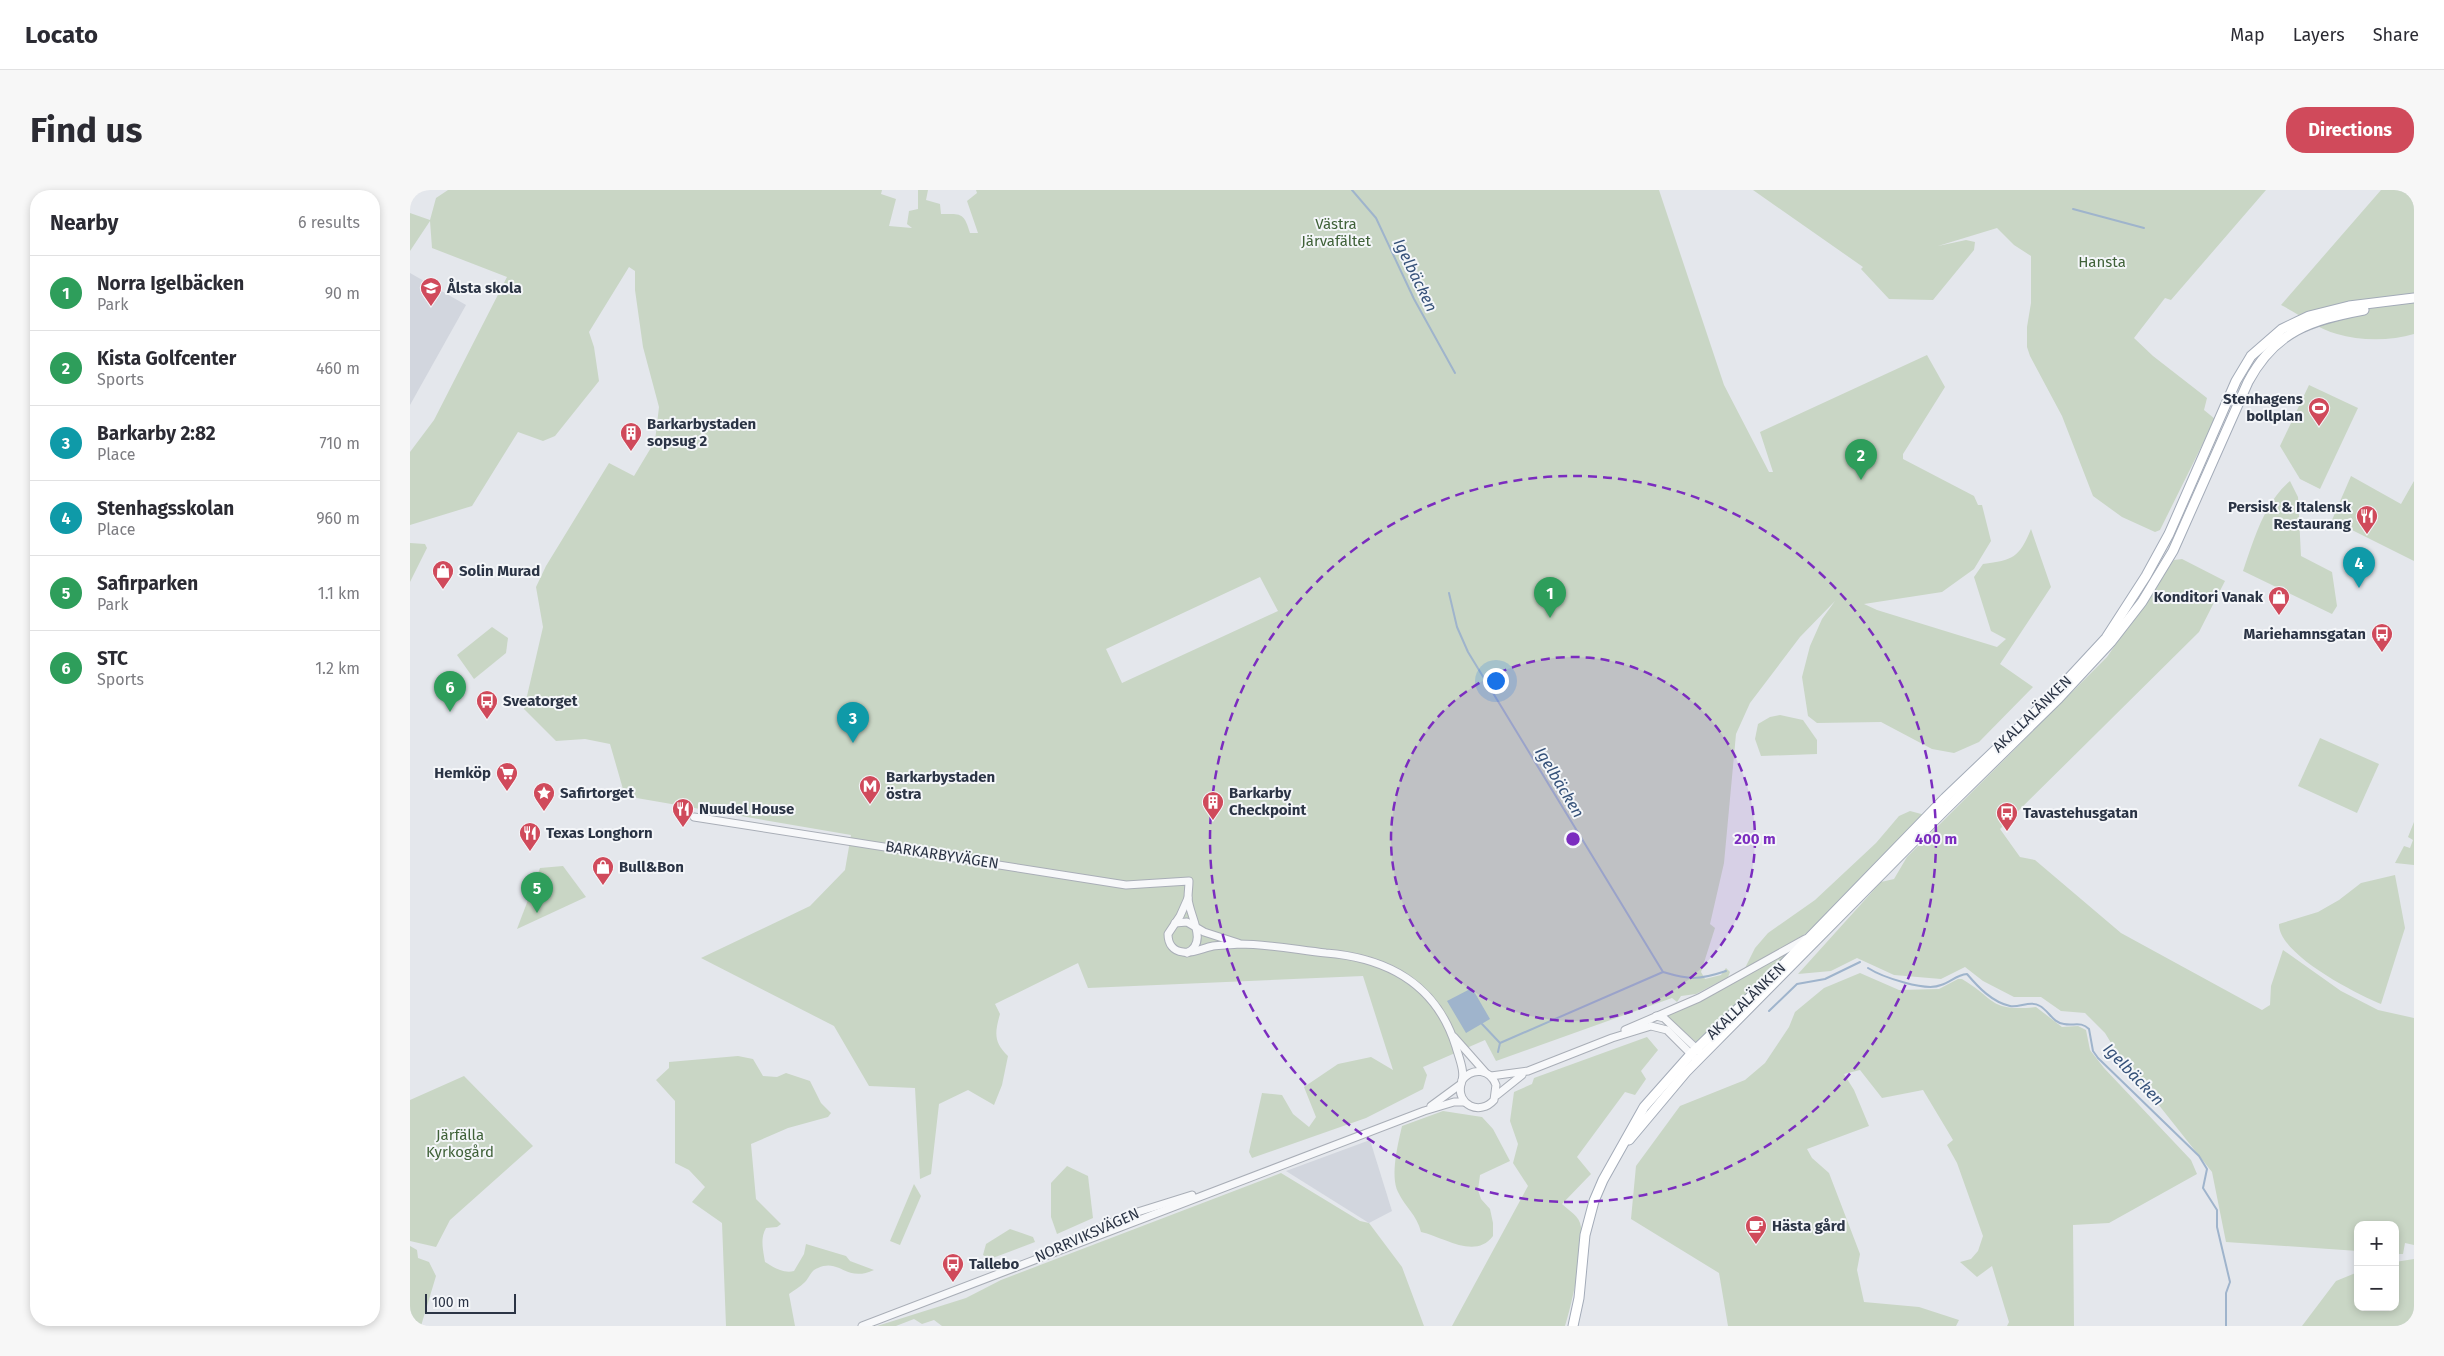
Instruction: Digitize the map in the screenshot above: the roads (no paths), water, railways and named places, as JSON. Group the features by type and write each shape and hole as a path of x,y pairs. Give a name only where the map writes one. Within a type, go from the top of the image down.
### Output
{"main road":[{"name":"AKALLALÄNKEN","path":"1573,1326 1579,1298 1587,1225 1598,1191 1644,1107 1694,1051 1812,936 1932,811 2054,694 2106,638 2146,576 2169,534 2236,381 2256,351 2282,329 2309,316 2349,306 2414,298"},
{"name":"AKALLALÄNKEN","path":"1620,1151 1662,1098 1935,820 2059,698 2112,642 2142,602 2173,551 2244,390 2263,358 2294,332 2326,317 2414,304"}],"street":[{"name":"BARKARBYVÄGEN","path":"694,817 1126,885 1189,881 1188,898"},
{"path":"1188,898 1168,934 1169,944 1176,951 1187,953 1212,946 1241,944 1346,955 1376,961 1396,971 1421,990 1435,1006 1452,1035 1461,1062 1460,1094 1464,1102 1469,1106 1480,1109 1490,1104 1496,1095 1528,1071 1612,1038 1644,1028 1658,1026 1667,1030 1694,1051"},
{"path":"1187,953 1197,942 1196,928 1188,898"},
{"path":"1174,924 1187,922 1196,928 1241,944"},
{"path":"1612,1038 1730,982 1812,936"},
{"path":"1655,1016 1664,1018 1701,1058"},
{"path":"1452,1035 1489,1075 1496,1085 1496,1095"},
{"path":"1461,1082 1466,1076 1476,1071 1489,1075 1528,1071"},
{"name":"NORRVIKSVÄGEN","path":"1424,1111 1461,1082"},
{"name":"NORRVIKSVÄGEN","path":"862,1326 1424,1111 1454,1102 1464,1102"},
{"name":"NORRVIKSVÄGEN","path":"1024,1264 1128,1215 1237,1182"}],"water":[{"path":"1472,988 1490,1019 1466,1033 1447,1001"}],"waterway":[{"name":"Igelbäcken","path":"1352,190 1376,218 1414,299 1455,373"},
{"path":"2073,209 2144,228"},
{"name":"Igelbäcken","path":"1449,593 1457,627 1468,652 1663,972 1694,978 1726,971"},
{"name":"Igelbäcken","path":"1769,1011 1797,984 1825,979 1860,962"},
{"name":"Igelbäcken","path":"1868,968 1893,979 1925,987 1941,985 1967,974 1986,993 2003,1004 2010,1006 2036,1004 2060,1023 2080,1024 2089,1029 2093,1051 2098,1058 2199,1156 2207,1169 2203,1188 2217,1210 2217,1227 2230,1282 2226,1293 2226,1326"},
{"path":"1482,1024 1500,1043 1663,972"},
{"path":"1498,1052 1500,1043"}],"place":[{"name":"Ålsta skola","path":"431,307"},
{"name":"Stenhagens bollplan","path":"2319,427"},
{"name":"Barkarbystaden sopsug 2","path":"631,452"},
{"name":"Kista Golfcenter","path":"1861,480"},
{"name":"Persisk & Italensk Restaurang","path":"2367,535"},
{"name":"Stenhagsskolan","path":"2359,588"},
{"name":"Solin Murad","path":"443,590"},
{"name":"Konditori Vanak","path":"2279,616"},
{"name":"Norra Igelbäcken","path":"1550,618"},
{"name":"Mariehamnsgatan","path":"2382,653"},
{"name":"STC","path":"450,712"},
{"name":"Sveatorget","path":"487,720"},
{"name":"Barkarby 2:82","path":"853,743"},
{"name":"Hemköp","path":"507,792"},
{"name":"Barkarbystaden östra","path":"870,805"},
{"name":"Safirtorget","path":"544,812"},
{"name":"Barkarby Checkpoint","path":"1213,821"},
{"name":"Nuudel House","path":"683,828"},
{"name":"Tavastehusgatan","path":"2007,832"},
{"name":"Texas Longhorn","path":"530,852"},
{"name":"Bull&Bon","path":"603,886"},
{"name":"Safirparken","path":"537,913"},
{"name":"Hästa gård","path":"1756,1245"},
{"name":"Tallebo","path":"953,1283"}],"park label":[{"name":"Västra Järvafältet","path":"1336,232"},
{"name":"Hansta","path":"2102,262"},
{"name":"Järfälla Kyrkogård","path":"460,1144"}]}
